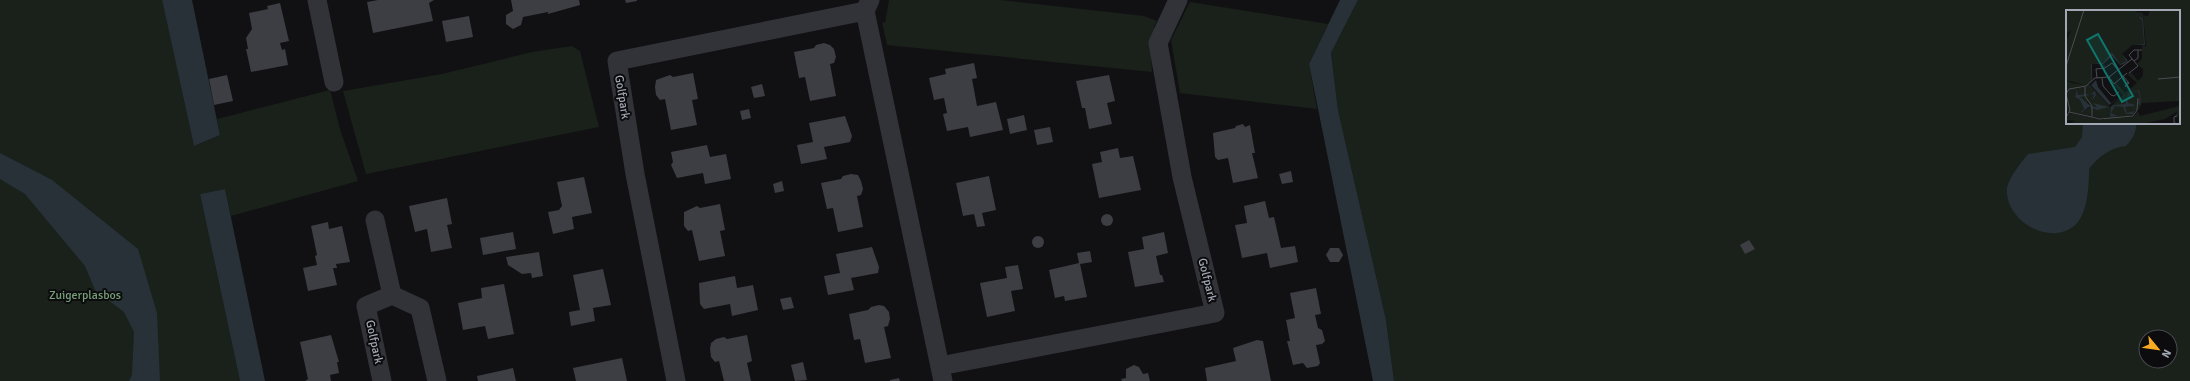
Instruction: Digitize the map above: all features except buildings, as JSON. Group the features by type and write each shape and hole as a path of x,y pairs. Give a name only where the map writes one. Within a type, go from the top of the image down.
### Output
{"street":[{"path":"316,0 334,82"},
{"name":"Golfpark","path":"676,381 634,174 617,62 868,5 942,374 1215,313 1182,177 1158,43 1178,0"},
{"path":"375,220 392,295 420,308 437,381"},
{"name":"Golfpark","path":"382,381 366,306 392,295"}],"green space":[{"name":"Zuigerplasbos","path":"0,0 162,0 194,146 220,135 217,119 330,90 340,129 358,181 231,216 225,189 200,194 240,381 0,381"},
{"path":"889,0 1000,0 1144,16 1157,21 1154,27 1156,33 1151,52 1152,72 887,45 882,22 885,23"},
{"path":"1358,0 2190,0 2190,381 1394,381 1386,320 1338,110 1331,53"},
{"path":"1190,2 1328,24 1309,64 1317,109 1180,93 1171,40"},
{"path":"572,46 580,51 599,127 366,174 343,91 442,74 532,52"}],"shaded area":[{"path":"162,0 192,0 220,135 194,146"},
{"path":"1340,0 1358,0 1331,53 1338,110 1386,320 1394,381 1373,381 1309,64"},
{"path":"2083,124 2136,124 2134,136 2126,146 2105,153 2089,169 2088,191 2085,207 2079,221 2074,226 2064,232 2052,233 2041,231 2030,226 2020,219 2013,210 2008,199 2007,188 2010,179 2028,154 2075,147 2082,137"},
{"path":"0,153 52,180 138,249 157,313 160,381 129,381 132,375 134,332 124,312 95,290 85,266 25,194 0,179"},
{"path":"225,189 265,381 240,381 200,194"}]}
